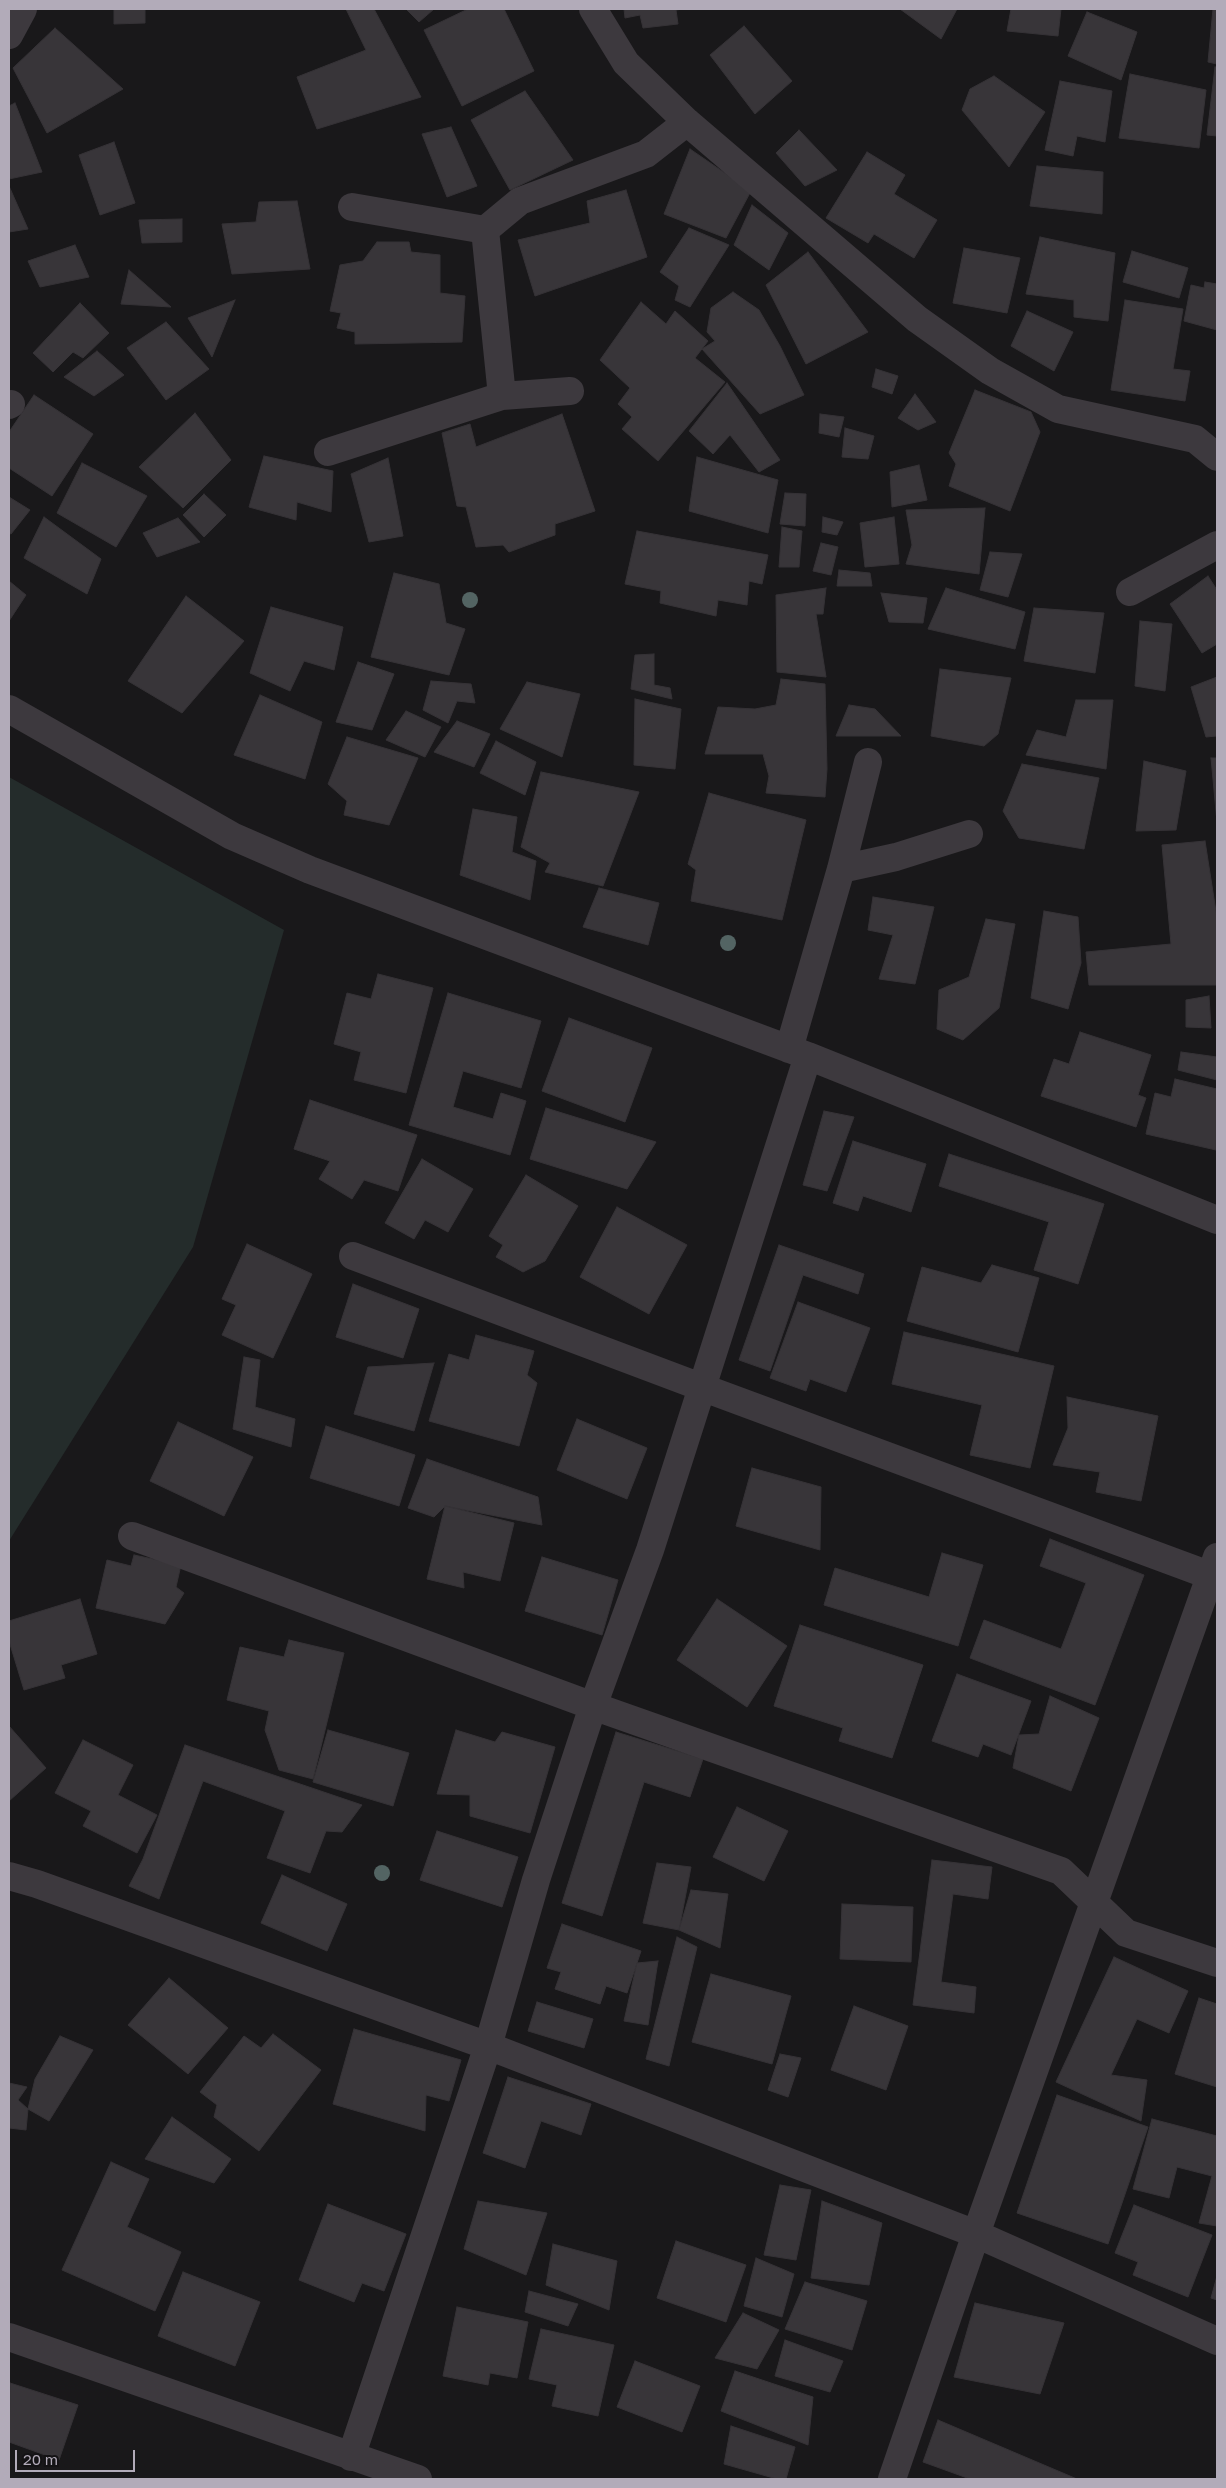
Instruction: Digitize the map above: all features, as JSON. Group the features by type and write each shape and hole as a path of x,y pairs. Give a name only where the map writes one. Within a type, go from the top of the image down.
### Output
{"street":[{"path":"9,35 23,9"},
{"path":"593,9 626,63 687,122 917,319 990,371 1058,409 1195,439 1217,456"},
{"path":"352,207 485,230 520,202 646,154 687,122"},
{"path":"485,230 502,396"},
{"path":"328,452 502,396 570,390"},
{"path":"1130,592 1217,545"},
{"path":"9,709 232,836 292,862 799,1052 1217,1220"},
{"path":"351,2457 488,2046 536,1880 593,1706 650,1550 701,1387 799,1052 868,762"},
{"path":"841,869 896,857 969,834"},
{"path":"353,1256 701,1387 1215,1570 976,2234 892,2479"},
{"path":"132,1536 593,1706 1061,1871 1126,1933 1217,1963"},
{"path":"9,1876 37,1884 488,2046 976,2234 1217,2341"},
{"path":"9,2337 418,2479"}],"shaded area":[{"path":"9,777 284,930 193,1247 9,1541"}],"building":[{"path":"114,9 145,9 145,23 114,24"},
{"path":"346,9 374,9 421,97 317,129 297,77 366,50"},
{"path":"406,9 434,9 419,22"},
{"path":"468,9 504,9 534,71 462,106 424,30"},
{"path":"624,9 683,9 676,10 678,24 643,28 640,15 625,18"},
{"path":"900,9 957,9 941,39"},
{"path":"1011,9 1061,9 1058,36 1007,31"},
{"path":"1213,9 1217,9 1217,64 1208,62"},
{"path":"1087,12 1137,32 1121,80 1068,56"},
{"path":"744,26 792,81 755,114 710,55"},
{"path":"55,28 123,89 47,133 13,68"},
{"path":"1215,67 1217,67 1217,136 1207,135"},
{"path":"1130,74 1206,90 1199,148 1119,138"},
{"path":"994,76 1045,112 1009,167 962,110 970,89"},
{"path":"1060,81 1112,91 1105,142 1077,136 1073,156 1045,150"},
{"path":"525,91 573,160 510,190 471,120"},
{"path":"15,103 42,172 9,179 9,106"},
{"path":"451,127 477,186 447,197 422,134"},
{"path":"799,130 837,170 805,186 776,153"},
{"path":"114,142 135,203 100,215 79,155"},
{"path":"690,149 751,191 726,238 664,214"},
{"path":"867,152 905,175 894,194 937,220 914,258 874,234 868,243 826,218"},
{"path":"1037,166 1103,172 1102,214 1030,206"},
{"path":"9,186 28,229 9,232"},
{"path":"626,190 647,257 535,296 518,240 590,223 587,201"},
{"path":"297,201 310,269 232,274 222,224 256,222 259,202"},
{"path":"752,205 788,233 769,270 734,245"},
{"path":"182,219 182,242 142,243 139,220"},
{"path":"689,228 729,245 690,307 675,300 679,286 660,272"},
{"path":"1040,237 1115,253 1108,321 1074,317 1074,300 1026,294"},
{"path":"377,242 409,242 411,252 440,255 440,293 465,296 462,342 355,344 355,332 337,328 341,313 330,311 340,265 363,261"},
{"path":"75,245 89,277 40,287 28,261"},
{"path":"964,248 1020,258 1007,313 953,303"},
{"path":"1132,251 1188,268 1179,298 1123,282"},
{"path":"808,252 868,332 806,364 766,285"},
{"path":"129,270 171,307 121,304"},
{"path":"1205,282 1217,284 1217,330 1184,321 1191,285 1204,288"},
{"path":"733,292 759,310 780,346 804,395 760,414 702,349 715,341 707,332 711,308"},
{"path":"235,300 212,357 188,318"},
{"path":"1125,300 1183,309 1173,369 1190,371 1185,401 1111,390"},
{"path":"641,302 666,324 675,311 708,341 695,358 725,382 658,461 622,429 632,417 618,404 630,388 600,360"},
{"path":"80,303 109,333 83,358 73,352 53,372 33,353"},
{"path":"1027,311 1073,332 1054,371 1011,346"},
{"path":"166,322 209,369 166,400 127,348"},
{"path":"97,351 124,375 94,396 64,377"},
{"path":"876,369 898,376 892,394 872,387"},
{"path":"727,383 780,460 759,472 730,435 713,454 689,431"},
{"path":"975,390 1031,412 1040,432 1010,511 949,486 956,464 949,453"},
{"path":"915,394 936,422 918,430 898,418"},
{"path":"34,395 93,434 52,496 9,468 9,432"},
{"path":"195,413 231,460 183,508 139,467"},
{"path":"562,414 595,511 555,524 555,535 509,552 503,545 476,547 466,507 457,506 442,433 470,424 476,447"},
{"path":"820,414 844,417 839,437 819,433"},
{"path":"845,428 874,436 868,459 842,457"},
{"path":"264,456 333,471 331,512 297,502 296,520 249,507"},
{"path":"697,457 778,480 768,533 689,511"},
{"path":"388,458 403,536 369,542 351,474"},
{"path":"82,463 147,496 116,547 57,513"},
{"path":"919,465 927,500 892,507 890,472"},
{"path":"785,493 806,494 805,526 780,524"},
{"path":"204,494 226,515 204,537 183,515"},
{"path":"9,497 30,510 11,534 9,533"},
{"path":"985,508 979,574 906,564 912,545 906,510"},
{"path":"44,517 101,559 87,594 24,558"},
{"path":"823,517 843,522 837,535 822,532"},
{"path":"894,517 899,564 865,567 860,523"},
{"path":"178,518 200,542 157,557 143,533"},
{"path":"782,527 802,531 799,567 779,567"},
{"path":"637,531 768,555 762,584 749,581 747,605 718,600 716,616 660,603 661,591 625,584"},
{"path":"821,543 838,547 831,575 813,571"},
{"path":"990,552 1022,554 1008,597 980,590"},
{"path":"839,570 870,573 872,586 837,586"},
{"path":"394,573 439,584 446,623 465,629 449,675 371,657"},
{"path":"1208,576 1217,590 1217,644 1202,653 1170,604"},
{"path":"9,581 26,595 9,621"},
{"path":"826,588 823,614 816,614 826,677 777,672 776,595"},
{"path":"946,588 1025,612 1015,649 928,629"},
{"path":"881,593 927,598 923,623 889,622"},
{"path":"186,596 244,641 182,713 128,681"},
{"path":"271,607 343,627 334,670 304,661 290,691 250,673"},
{"path":"1034,608 1104,613 1095,673 1024,661"},
{"path":"1140,621 1172,624 1165,691 1135,686"},
{"path":"654,654 654,685 670,688 672,699 631,689 635,655"},
{"path":"358,662 394,674 372,730 336,722"},
{"path":"940,669 1011,678 998,734 984,746 931,736"},
{"path":"1217,677 1217,736 1206,737 1191,687"},
{"path":"781,679 825,684 827,769 825,797 766,793 769,776 763,754 705,754 718,707 755,709 776,705"},
{"path":"431,681 471,684 475,703 457,701 448,723 423,710"},
{"path":"527,682 580,694 562,757 500,729"},
{"path":"260,695 322,722 305,779 234,755"},
{"path":"635,699 681,709 675,769 634,765"},
{"path":"1076,700 1113,700 1106,769 1026,755 1037,730 1066,737"},
{"path":"849,705 875,709 901,736 836,736"},
{"path":"406,711 441,727 425,757 386,740"},
{"path":"457,721 490,734 474,767 434,752"},
{"path":"347,737 418,758 389,825 344,815 347,801 328,784"},
{"path":"496,741 536,762 525,795 480,773"},
{"path":"1211,758 1217,758 1217,822"},
{"path":"1144,761 1186,771 1176,830 1136,831"},
{"path":"1022,764 1099,778 1084,849 1019,838 1003,811"},
{"path":"541,772 639,792 603,886 545,872 550,863 521,847"},
{"path":"709,793 806,820 782,920 691,901 696,870 688,864"},
{"path":"473,809 517,817 512,852 536,861 530,900 460,875"},
{"path":"1205,841 1217,918 1217,985 1089,985 1086,952 1171,944 1162,845"},
{"path":"599,888 659,903 648,945 583,927"},
{"path":"873,897 934,907 915,984 879,979 893,935 868,930"},
{"path":"1044,911 1078,917 1081,963 1068,1009 1031,998"},
{"path":"986,919 1015,924 999,1008 963,1040 937,1029 939,990 969,977"},
{"path":"378,974 433,988 406,1093 354,1080 361,1052 334,1044 347,993 371,999"},
{"path":"448,993 541,1021 521,1088 463,1071 453,1107 493,1119 501,1093 526,1101 510,1155 409,1125"},
{"path":"1209,996 1211,1028 1186,1027 1186,1000"},
{"path":"569,1018 652,1048 625,1122 542,1091"},
{"path":"1080,1032 1151,1055 1138,1095 1146,1098 1136,1127 1041,1096 1054,1059 1069,1064"},
{"path":"1181,1052 1217,1057 1217,1080 1178,1070"},
{"path":"1175,1079 1217,1089 1216,1150 1146,1134 1155,1093 1171,1097"},
{"path":"310,1100 417,1135 398,1191 364,1180 352,1199 319,1179 330,1161 294,1149"},
{"path":"546,1108 656,1142 627,1189 530,1159"},
{"path":"824,1111 854,1117 827,1191 803,1185"},
{"path":"853,1141 926,1164 911,1212 863,1196 858,1211 833,1203"},
{"path":"949,1154 1104,1204 1078,1284 1034,1270 1049,1222 939,1186"},
{"path":"422,1159 473,1189 448,1232 425,1220 414,1239 385,1223"},
{"path":"526,1175 578,1206 545,1261 523,1272 496,1257 503,1245 489,1236"},
{"path":"617,1207 687,1245 649,1314 580,1277"},
{"path":"247,1244 312,1274 273,1358 222,1335 236,1305 222,1299"},
{"path":"779,1245 864,1274 858,1294 803,1275 770,1371 739,1360"},
{"path":"992,1265 1039,1278 1018,1352 907,1321 922,1267 981,1283"},
{"path":"353,1284 419,1309 403,1358 336,1337"},
{"path":"798,1302 870,1328 846,1392 810,1379 806,1391 770,1378"},
{"path":"904,1332 1054,1366 1030,1468 970,1455 982,1405 892,1384"},
{"path":"476,1335 534,1351 527,1375 537,1383 519,1446 429,1421 449,1354 469,1360"},
{"path":"244,1357 260,1360 255,1407 295,1419 291,1447 233,1429"},
{"path":"434,1363 414,1431 354,1414 368,1367"},
{"path":"1067,1397 1158,1416 1141,1501 1096,1492 1100,1472 1053,1465 1068,1428"},
{"path":"577,1419 647,1448 627,1499 557,1470"},
{"path":"178,1422 253,1457 224,1516 150,1481"},
{"path":"326,1426 415,1455 399,1506 310,1478"},
{"path":"427,1459 538,1497 542,1525 445,1506 434,1517 408,1508"},
{"path":"752,1468 821,1487 820,1550 736,1526"},
{"path":"445,1506 514,1523 500,1581 463,1572 464,1588 427,1579"},
{"path":"1050,1539 1144,1575 1095,1705 970,1658 984,1620 1061,1649 1086,1583 1040,1566"},
{"path":"942,1553 983,1565 958,1646 824,1605 835,1568 929,1597"},
{"path":"134,1555 181,1565 176,1587 184,1593 165,1624 96,1608 107,1560 131,1566"},
{"path":"542,1557 618,1580 602,1635 525,1611"},
{"path":"80,1599 97,1654 61,1665 65,1678 24,1690 9,1641 9,1621"},
{"path":"717,1599 787,1646 747,1707 677,1660"},
{"path":"800,1625 923,1665 892,1758 839,1741 843,1728 774,1706"},
{"path":"289,1640 344,1653 313,1779 279,1770 265,1730 269,1711 227,1700 240,1647 284,1657"},
{"path":"957,1674 1031,1701 1011,1755 983,1744 978,1757 932,1741"},
{"path":"1050,1696 1099,1718 1071,1791 1013,1768 1019,1735 1039,1734"},
{"path":"9,1726 46,1768 9,1801"},
{"path":"328,1730 409,1753 393,1806 313,1782"},
{"path":"456,1730 495,1742 502,1732 555,1747 530,1833 470,1816 470,1795 437,1794"},
{"path":"616,1732 703,1759 690,1797 644,1782 602,1916 562,1903"},
{"path":"83,1740 133,1765 118,1795 157,1815 137,1853 83,1826 91,1811 55,1793"},
{"path":"185,1745 362,1805 342,1832 326,1831 310,1873 267,1858 285,1811 203,1781 159,1899 129,1886 143,1859"},
{"path":"737,1807 788,1831 764,1881 713,1857"},
{"path":"437,1831 518,1857 502,1907 420,1880"},
{"path":"932,1860 992,1867 988,1899 953,1894 941,1982 976,1987 974,2013 913,2005"},
{"path":"657,1863 691,1867 679,1930 643,1923"},
{"path":"282,1875 347,1904 327,1951 261,1923"},
{"path":"691,1890 728,1894 720,1948 679,1930"},
{"path":"842,1904 913,1907 911,1962 840,1959"},
{"path":"562,1924 641,1951 627,1993 606,1986 600,2004 555,1989 561,1972 547,1968"},
{"path":"677,1937 697,1947 669,2066 646,2059"},
{"path":"1114,1957 1188,1991 1169,2033 1137,2019 1111,2075 1147,2080 1141,2121 1056,2082"},
{"path":"658,1961 648,2025 624,2021 637,1963"},
{"path":"711,1974 791,1996 772,2064 692,2042"},
{"path":"169,1978 228,2028 188,2074 128,2025"},
{"path":"1199,1998 1217,2004 1217,2087 1175,2074"},
{"path":"537,2002 593,2019 584,2048 528,2031"},
{"path":"854,2006 908,2026 886,2090 831,2070"},
{"path":"354,2029 461,2060 449,2101 426,2095 425,2131 333,2104"},
{"path":"273,2034 321,2070 259,2151 214,2117 217,2105 200,2092 244,2036 261,2048"},
{"path":"60,2036 93,2050 49,2121 28,2109 35,2079"},
{"path":"780,2054 801,2058 788,2097 768,2090"},
{"path":"508,2077 591,2104 581,2135 541,2121 525,2168 483,2153"},
{"path":"9,2083 27,2087 18,2100 28,2109 26,2130 9,2128"},
{"path":"1057,2095 1148,2127 1108,2244 1017,2213"},
{"path":"172,2117 231,2159 214,2183 145,2159"},
{"path":"1152,2119 1217,2136 1217,2226 1199,2223 1212,2176 1177,2167 1169,2198 1133,2189"},
{"path":"111,2162 149,2179 127,2227 181,2252 155,2311 62,2270"},
{"path":"780,2185 811,2190 796,2260 764,2255"},
{"path":"478,2201 547,2213 526,2275 464,2249"},
{"path":"822,2201 882,2223 869,2285 811,2278"},
{"path":"328,2204 406,2234 384,2291 362,2283 354,2302 299,2280"},
{"path":"1134,2205 1212,2235 1188,2297 1133,2275 1138,2262 1115,2253"},
{"path":"676,2241 746,2265 726,2322 657,2298"},
{"path":"553,2244 617,2261 609,2310 546,2285"},
{"path":"756,2258 794,2274 782,2317 744,2306"},
{"path":"183,2272 260,2302 235,2366 158,2336"},
{"path":"1217,2276 1217,2300 1211,2298"},
{"path":"805,2282 867,2301 852,2350 785,2329"},
{"path":"529,2291 578,2304 568,2326 525,2312"},
{"path":"975,2303 1064,2323 1040,2394 954,2377"},
{"path":"457,2307 528,2322 517,2378 490,2373 488,2385 443,2376"},
{"path":"743,2313 779,2330 757,2369 715,2358"},
{"path":"541,2329 614,2345 598,2416 552,2406 557,2385 529,2379"},
{"path":"785,2340 843,2361 830,2392 775,2376"},
{"path":"635,2361 700,2386 682,2432 617,2407"},
{"path":"735,2371 813,2397 808,2445 721,2411"},
{"path":"10,2383 78,2405 59,2460 9,2442"},
{"path":"938,2420 1077,2479 970,2479 923,2462"},
{"path":"731,2426 795,2447 786,2479 777,2479 724,2464"}]}
